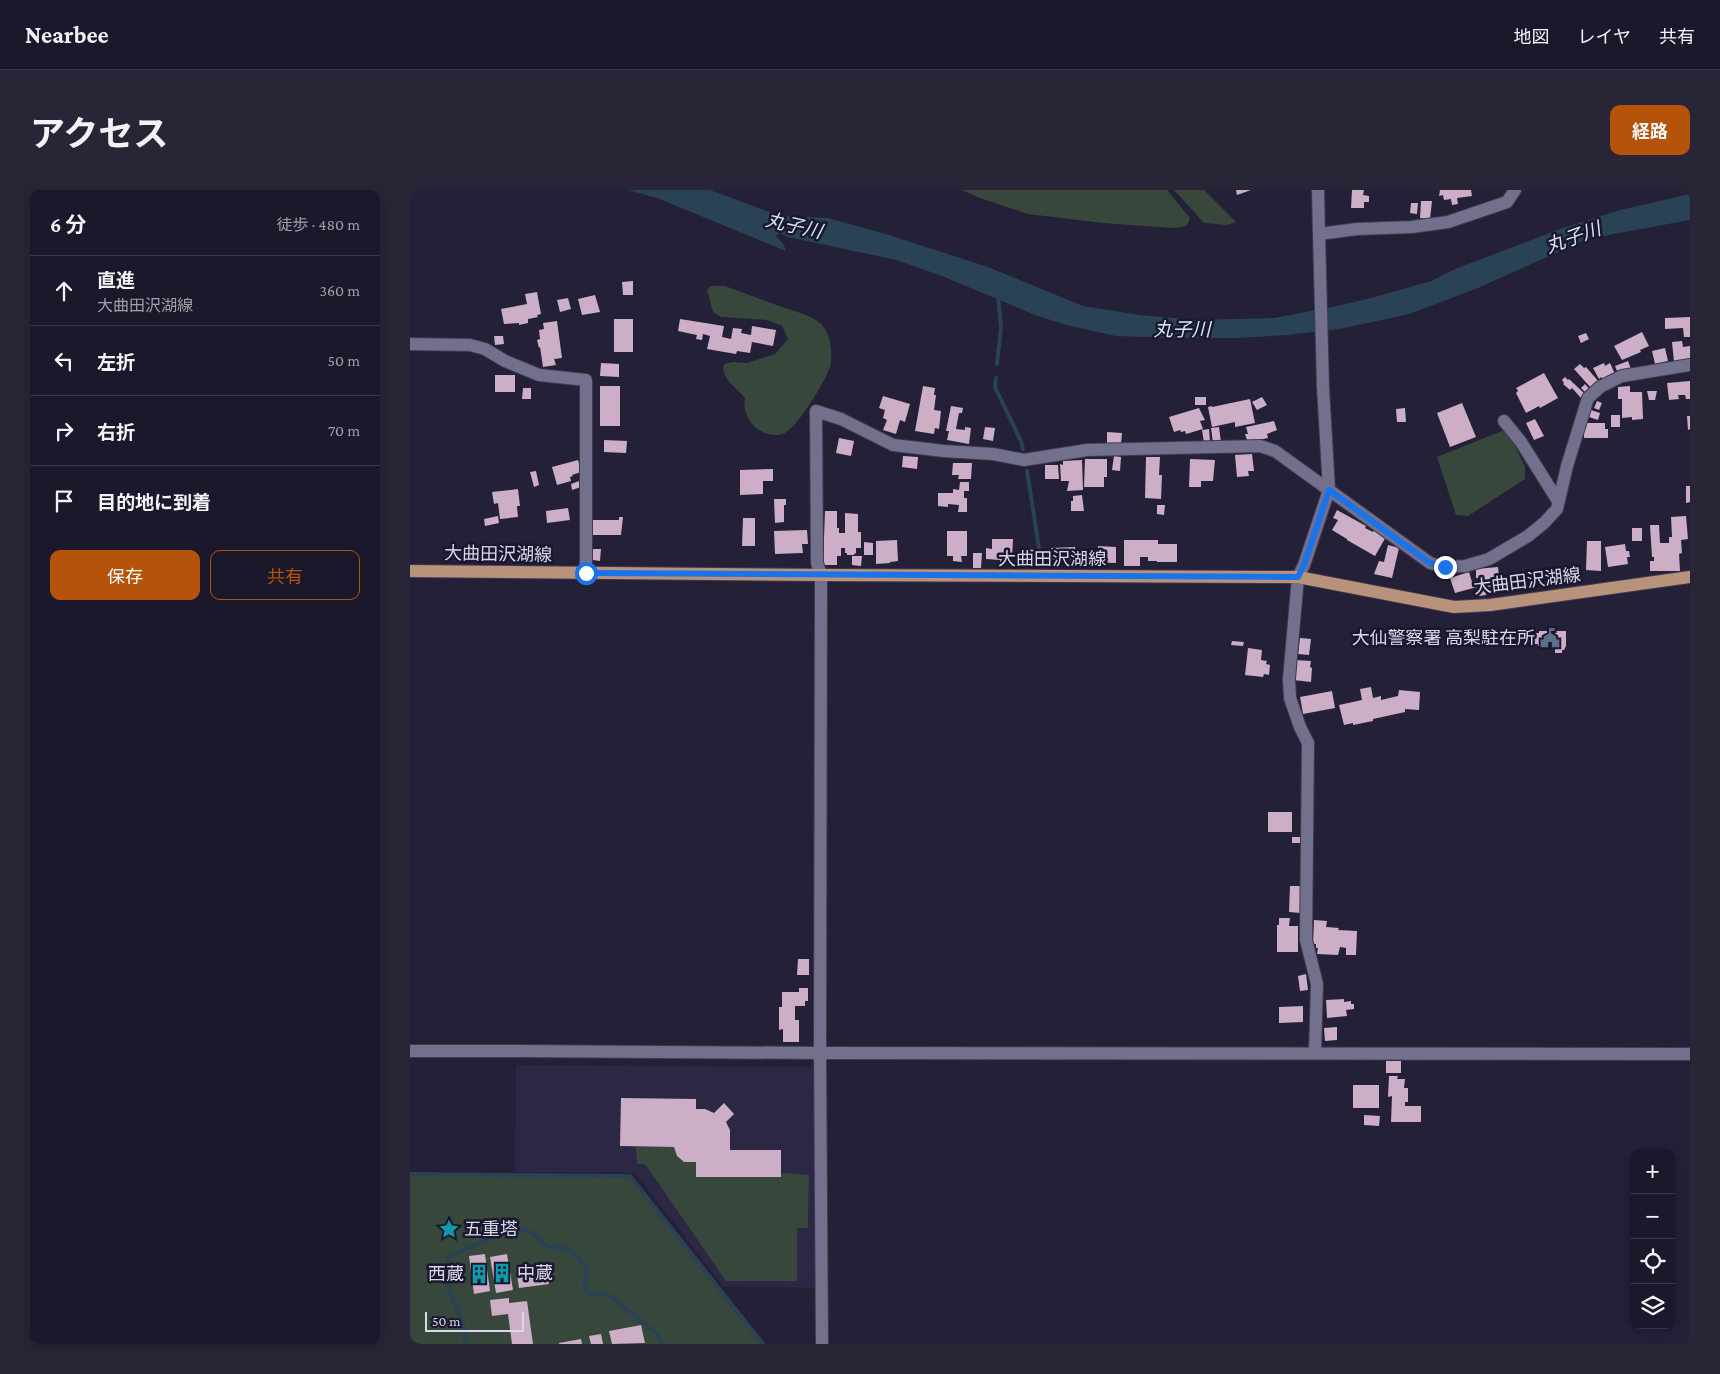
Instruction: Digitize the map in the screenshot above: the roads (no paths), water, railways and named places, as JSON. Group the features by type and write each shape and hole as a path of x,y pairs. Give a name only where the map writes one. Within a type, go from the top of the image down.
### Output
{"main road":[{"name":"大曲田沢湖線","path":"410,571 1298,577 1454,606 1490,605 1690,577"}],"street":[{"path":"1315,1054 1317,984 1306,940 1308,743 1290,698 1289,678 1298,577 1304,565 1329,490 1323,379 1318,190"},
{"path":"1319,234 1358,228 1412,227 1448,222 1507,202 1515,190"},
{"path":"410,344 470,345 539,375 586,380 586,573"},
{"path":"822,1344 820,1054 821,575 818,563 816,411 841,419 893,444 944,451 993,454 1024,460 1087,450 1260,446 1275,451 1430,563 1445,567 1465,566 1489,559 1528,536 1544,523 1556,509 1566,466 1588,398 1600,387 1622,376 1690,365"},
{"path":"1504,421 1521,442 1558,501"},
{"path":"410,1051 820,1054 1690,1054"}],"water":[{"name":"丸子川","path":"628,190 710,190 780,216 828,218 889,235 988,267 1083,306 1140,315 1196,320 1274,318 1375,297 1431,281 1455,269 1563,228 1620,210 1690,194 1690,220 1587,239 1478,288 1409,314 1340,329 1286,335 1240,338 1174,338 1116,336 1066,325 1035,315 942,276 896,260 788,237 780,233 776,236 784,245 786,251 657,198"}],"waterway":[{"path":"997,364 1001,327 998,295"},
{"path":"996,378 995,387 1023,449"},
{"path":"1027,471 1041,561"},
{"path":"410,1174 630,1176 763,1344"},
{"path":"465,1344 465,1330 443,1273 450,1256 513,1229 529,1231 548,1247 562,1247 571,1251 587,1268 586,1290 593,1295 608,1294 657,1334 663,1344"}],"place":[{"name":"大仙警察署 高梨駐在所","path":"1550,638"},
{"name":"五重塔","path":"449,1229"},
{"name":"中蔵","path":"502,1273"},
{"name":"西蔵","path":"479,1274"}]}
